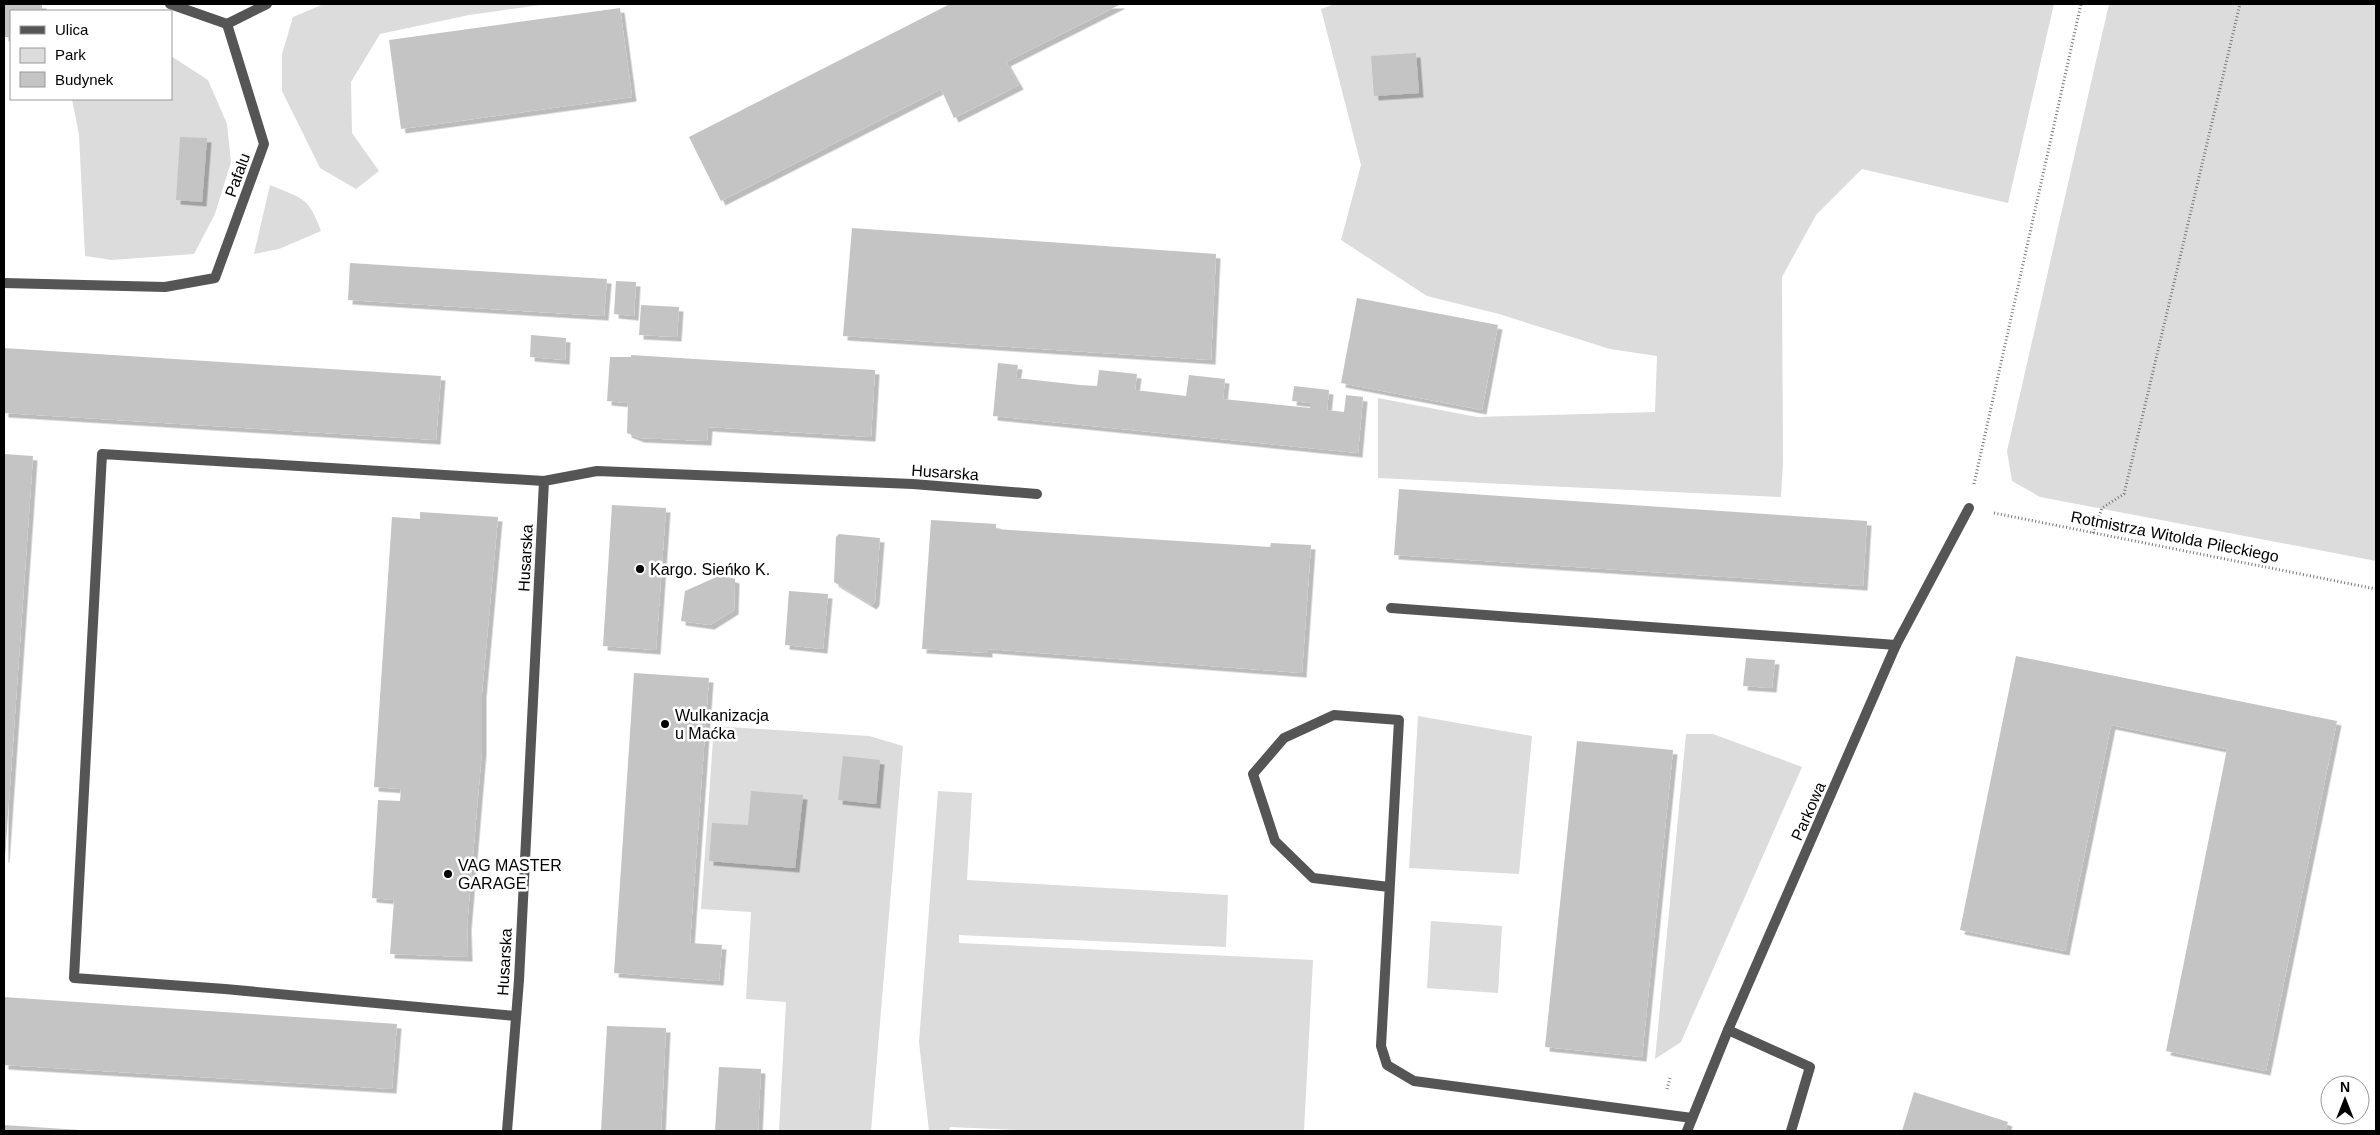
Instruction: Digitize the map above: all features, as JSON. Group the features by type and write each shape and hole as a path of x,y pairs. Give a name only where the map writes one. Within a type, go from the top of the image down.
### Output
{"street":[{"path":"170,4 227,24 267,4"},
{"name":"Pafalu","path":"4,283 165,286 215,278 264,144 227,24"},
{"path":"516,1016 226,985 74,978 102,454 544,480"},
{"name":"Husarska","path":"507,1131 516,1016 544,480 597,472 903,484 1037,494"},
{"name":"Parkowa","path":"1687,1131 1728,1030 1896,645 1969,508"},
{"path":"1391,608 1896,645"},
{"path":"1389,887 1313,878 1275,841 1253,774 1284,738 1334,716 1399,720 1381,1046 1386,1065 1414,1081 1692,1118"},
{"path":"1728,1030 1810,1066 1791,1131"}],"path":[{"path":"1969,508 2081,4"},
{"path":"2094,533 2102,508 2124,494 2240,4"},
{"name":"Rotmistrza Witolda Pileckiego","path":"1969,508 2376,589"}],"green space":[{"path":"324,4 548,4 469,15 380,34 351,82 352,133 379,171 356,189 320,168 282,91 282,54 293,17"},
{"path":"1335,4 2054,4 2008,203 1862,169 1816,215 1782,277 1783,464 1781,497 1378,478 1378,398 1477,417 1655,412 1657,356 1610,349 1499,314 1427,296 1341,240 1361,165 1321,9"},
{"path":"2109,4 2376,4 2376,561 2040,497 2012,481 2007,451"},
{"path":"172,57 208,80 227,124 231,162 215,214 194,254 112,260 85,256 79,135 72,100 172,100"},
{"path":"270,185 303,200 312,211 321,231 279,249 254,254"},
{"path":"1418,716 1532,736 1519,874 1409,868"},
{"path":"714,726 869,736 903,746 871,1131 779,1131 786,1002 746,999 751,912 701,909"},
{"path":"1686,734 1713,734 1802,767 1681,1042 1655,1059"},
{"path":"938,791 972,793 967,880 1228,895 1226,947 959,935 959,943 1313,960 1304,1131 1038,1131 950,1127 949,1131 929,1131 919,1042"},
{"path":"1431,921 1502,926 1498,993 1427,988"}],"building":[{"path":"4,4 42,4 42,10 10,10 10,37 4,37"},
{"path":"950,4 1121,4 1006,62 1019,85 954,118 941,89 721,201 689,137"},
{"path":"620,8 632,97 401,129 389,40"},
{"path":"1416,53 1419,93 1374,96 1371,56"},
{"path":"180,137 207,138 202,202 176,200"},
{"path":"852,228 1216,254 1211,360 843,336"},
{"path":"350,263 607,279 604,316 348,300"},
{"path":"616,281 636,282 634,316 614,314"},
{"path":"1357,298 1498,325 1482,410 1341,383"},
{"path":"641,305 679,307 677,337 639,335"},
{"path":"531,335 566,338 565,360 530,357"},
{"path":"4,348 441,376 436,440 4,413"},
{"path":"631,355 875,370 871,437 708,427 707,441 640,438 627,433 628,403 607,401 610,357 631,357"},
{"path":"998,363 1018,365 1016,378 1080,385 1097,386 1099,370 1137,374 1135,390 1186,396 1189,375 1225,379 1223,399 1310,408 1310,403 1292,401 1294,386 1329,390 1327,410 1344,412 1346,395 1363,397 1358,453 993,416"},
{"path":"4,454 33,456 5,858 4,858"},
{"path":"1399,489 1867,521 1863,586 1394,555"},
{"path":"612,505 666,508 656,650 603,646"},
{"path":"420,512 498,517 482,693 482,750 467,926 468,957 390,954 394,900 372,898 378,800 400,801 401,789 374,787 392,517 420,519"},
{"path":"931,520 996,524 996,529 1270,547 1271,543 1311,545 1302,673 988,649 988,653 922,649"},
{"path":"839,534 880,538 875,601 872,605 834,582 836,537"},
{"path":"721,575 735,579 734,610 710,625 681,621 685,591"},
{"path":"789,591 828,594 823,649 785,645"},
{"path":"2016,656 2337,721 2266,1071 2166,1051 2227,749 2111,725 2065,951 1960,930"},
{"path":"1746,658 1775,660 1772,688 1743,686"},
{"path":"634,673 709,678 690,943 722,945 719,981 614,973"},
{"path":"1577,741 1673,750 1642,1057 1545,1047"},
{"path":"843,756 880,760 876,804 838,800"},
{"path":"751,791 803,795 795,868 709,861 712,823 748,825"},
{"path":"4,997 397,1024 392,1089 4,1065"},
{"path":"607,1026 666,1028 661,1131 601,1131"},
{"path":"719,1067 761,1069 758,1131 715,1131"},
{"path":"1914,1092 2008,1122 2005,1131 1902,1131"},
{"path":"4,1125 80,1130 80,1131 4,1131"}],"place":[{"name":"Kargo. Sieńko K.","path":"640,569"},
{"name":"Wulkanizacja u Maćka","path":"665,724"},
{"name":"VAG MASTER GARAGE","path":"448,874"}]}
